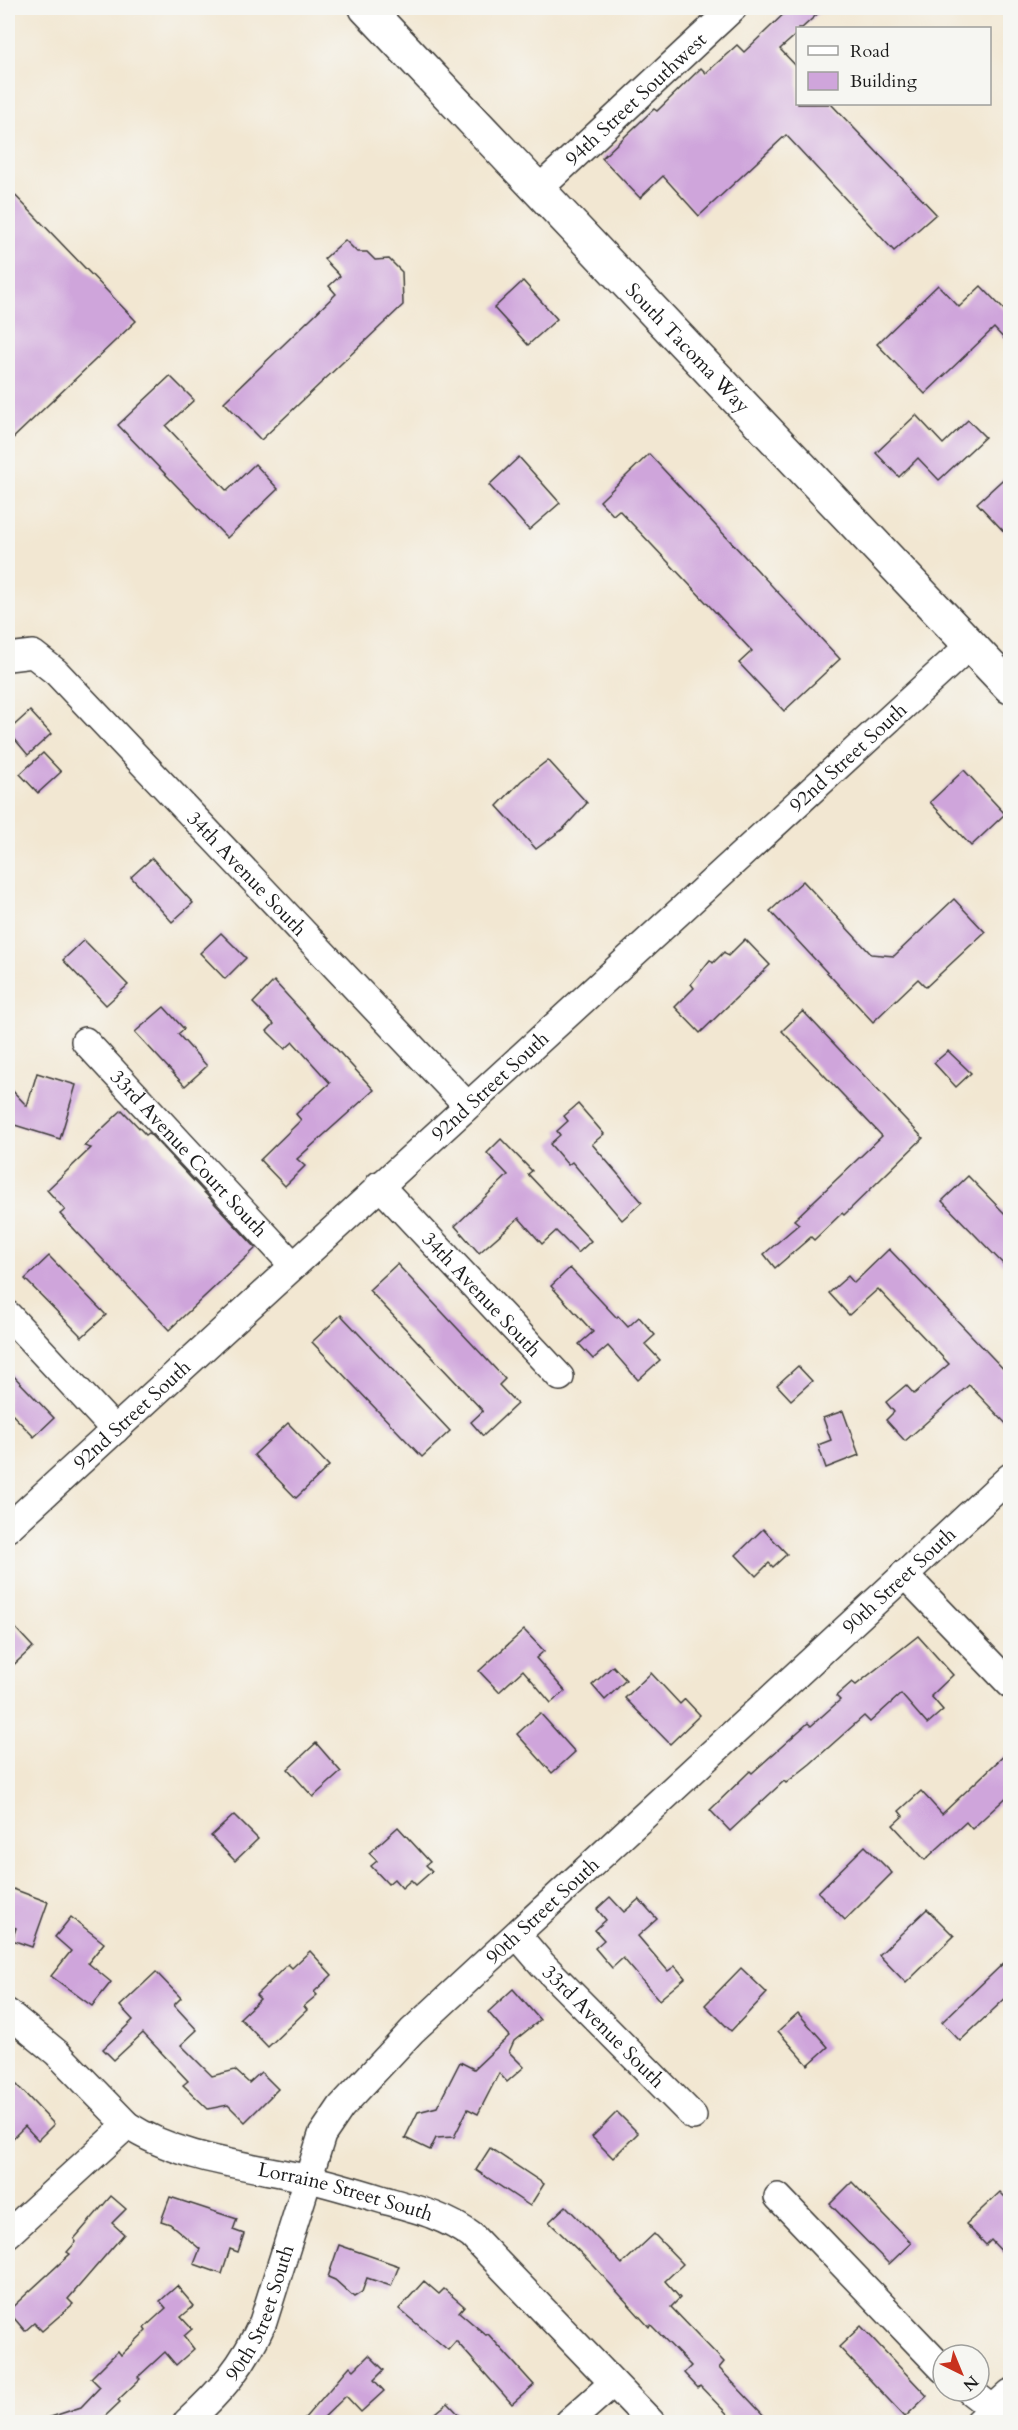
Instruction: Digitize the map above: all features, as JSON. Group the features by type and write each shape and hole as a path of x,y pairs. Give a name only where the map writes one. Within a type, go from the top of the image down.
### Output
{"main road":[{"name":"South Tacoma Way","path":"366,8 1011,687"}],"street":[{"name":"94th Street Southwest","path":"539,189 733,8"},
{"name":"92nd Street South","path":"8,1528 971,644"},
{"name":"34th Avenue South","path":"14,655 37,657 69,686 467,1105"},
{"name":"33rd Avenue Court South","path":"85,1041 293,1265"},
{"name":"34th Avenue South","path":"379,1185 560,1377"},
{"path":"8,1315 115,1430"},
{"name":"90th Street South","path":"187,2422 235,2373 251,2349 263,2322 322,2135 341,2107 412,2031 1011,1477"},
{"path":"904,1574 1011,1684"},
{"name":"33rd Avenue South","path":"517,1935 542,1964 693,2116"},
{"name":"Lorraine Street South","path":"8,2013 57,2053 127,2125 156,2140 185,2151 308,2178 432,2213 453,2222 472,2236 651,2422"},
{"path":"8,2234 127,2125"},
{"path":"778,2197 931,2356"},
{"path":"569,2422 613,2383"}],"building":[{"path":"790,8 824,8 803,27 796,27 796,35 780,49 796,66 796,105 832,105 936,214 894,251 786,135 699,216 663,176 640,198 602,158 654,109 657,111 701,68 706,73 737,45 744,52"},
{"path":"8,188 136,321 8,443"},
{"path":"345,240 357,252 367,252 375,260 389,259 402,272 403,305 261,440 224,402 336,294 329,286 340,276 324,259"},
{"path":"523,281 557,319 528,345 494,308"},
{"path":"938,285 959,307 981,286 1011,317 1011,346 994,328 925,394 877,344"},
{"path":"170,376 194,400 166,426 227,491 255,464 278,489 227,538 118,425"},
{"path":"916,415 943,444 968,420 985,437 939,480 918,458 899,477 876,453"},
{"path":"649,454 840,659 784,711 739,663 752,651 619,510 613,515 600,501"},
{"path":"519,457 560,503 529,530 489,485"},
{"path":"1011,472 1011,539 977,503"},
{"path":"30,711 51,734 28,755 8,731"},
{"path":"43,753 61,772 38,793 20,774"},
{"path":"548,760 587,803 563,829 536,849 497,806 521,781"},
{"path":"964,770 1005,814 971,846 930,802"},
{"path":"152,858 193,903 172,922 131,877"},
{"path":"803,881 871,954 894,956 954,899 985,932 926,987 918,979 873,1022 770,911"},
{"path":"221,933 246,958 225,979 200,953"},
{"path":"745,939 770,965 700,1033 675,1007 694,988 691,984 710,960 713,963 724,952 728,956"},
{"path":"84,940 128,985 106,1005 63,960"},
{"path":"274,981 374,1090 297,1159 305,1166 285,1186 260,1160 301,1120 296,1114 330,1083 293,1042 285,1049 267,1031 274,1024 253,1003"},
{"path":"164,1007 184,1029 178,1034 207,1066 185,1086 135,1032"},
{"path":"803,1011 923,1138 844,1215 842,1213 814,1240 811,1237 775,1268 764,1254 799,1224 794,1220 882,1136 782,1031"},
{"path":"948,1051 971,1073 956,1087 934,1063"},
{"path":"37,1073 76,1085 60,1139 8,1123 8,1086 27,1106"},
{"path":"578,1104 604,1134 592,1144 642,1202 622,1220 572,1162 568,1165 550,1144 560,1135 557,1131 568,1121 564,1116"},
{"path":"122,1110 146,1135 149,1133 256,1248 169,1330 60,1214 65,1210 47,1190 91,1148 84,1146"},
{"path":"501,1139 532,1171 528,1174 591,1241 578,1253 556,1231 542,1244 519,1218 479,1253 455,1226 508,1175 487,1153"},
{"path":"968,1176 1011,1220 1011,1272 942,1201"},
{"path":"889,1249 1011,1377 1011,1429 969,1385 905,1441 886,1420 894,1412 886,1402 906,1385 914,1394 949,1364 878,1289 849,1315 829,1293 848,1276 854,1283"},
{"path":"49,1256 106,1315 82,1337 25,1279"},
{"path":"397,1264 505,1379 499,1385 517,1404 483,1436 471,1422 483,1411 369,1290"},
{"path":"570,1268 628,1327 639,1317 655,1335 645,1344 660,1360 638,1380 608,1346 593,1359 579,1344 593,1332 551,1286"},
{"path":"341,1315 450,1431 422,1457 312,1342"},
{"path":"798,1366 812,1381 791,1400 777,1385"},
{"path":"8,1370 54,1418 34,1437 8,1410"},
{"path":"843,1411 859,1455 826,1468 818,1445 831,1440 823,1418"},
{"path":"288,1423 329,1466 296,1498 254,1455"},
{"path":"763,1529 787,1554 773,1567 769,1563 756,1576 736,1555"},
{"path":"8,1620 33,1647 8,1670"},
{"path":"524,1630 544,1651 536,1658 565,1691 551,1703 523,1670 499,1692 479,1671"},
{"path":"918,1636 953,1675 931,1696 943,1710 927,1724 901,1694 870,1722 864,1716 810,1764 786,1783 784,1781 730,1831 710,1810 750,1771 752,1773 808,1723 811,1726 840,1700 836,1696 852,1682 856,1685"},
{"path":"613,1666 626,1680 605,1700 592,1685"},
{"path":"651,1673 680,1704 685,1699 700,1715 670,1744 625,1698"},
{"path":"540,1713 575,1752 552,1773 517,1734"},
{"path":"316,1743 341,1772 313,1797 288,1769"},
{"path":"1011,1749 1011,1793 972,1829 966,1822 925,1860 893,1825 903,1816 899,1811 921,1791 942,1814"},
{"path":"234,1815 258,1839 235,1861 211,1836"},
{"path":"398,1827 430,1862 426,1865 432,1871 416,1885 411,1880 402,1888 394,1879 388,1884 371,1866 377,1861 369,1853"},
{"path":"865,1846 892,1873 845,1920 818,1892"},
{"path":"8,1887 48,1902 32,1947 12,1940 16,1928 8,1925"},
{"path":"610,1897 624,1912 639,1899 657,1919 638,1936 668,1971 675,1966 685,1978 659,2000 623,1958 612,1968 595,1948 604,1940 595,1930 606,1920 597,1909"},
{"path":"927,1909 954,1936 906,1983 879,1955"},
{"path":"71,1917 104,1943 88,1963 111,1982 92,2006 51,1976 71,1951 55,1937"},
{"path":"310,1951 332,1975 314,1992 317,1995 304,2006 307,2010 268,2047 240,2018 260,1999 256,1995 288,1964 292,1968"},
{"path":"1011,1956 1011,1993 960,2041 942,2022"},
{"path":"741,1968 767,1993 731,2031 705,2005"},
{"path":"156,1972 181,1998 174,2005 197,2030 181,2045 212,2076 235,2070 249,2083 261,2072 278,2089 245,2122 228,2105 208,2109 183,2085 188,2081 143,2033 114,2060 103,2049 133,2020 120,2006"},
{"path":"513,1989 540,2020 514,2041 509,2052 524,2067 507,2082 499,2073 478,2114 468,2109 454,2137 436,2138 430,2150 405,2138 418,2112 437,2107 460,2062 474,2069 509,2036 488,2012"},
{"path":"798,2013 828,2047 808,2065 778,2031"},
{"path":"16,2084 54,2124 38,2140 25,2126 8,2143 8,2093"},
{"path":"617,2112 638,2133 613,2158 592,2137"},
{"path":"490,2148 544,2184 530,2206 476,2170"},
{"path":"852,2182 911,2243 889,2264 830,2204"},
{"path":"1000,2192 1011,2203 1011,2261 991,2240 986,2245 966,2224"},
{"path":"111,2196 126,2209 112,2223 124,2234 68,2299 73,2304 42,2331 34,2323 25,2331 8,2311 70,2254 67,2252 76,2242 74,2239"},
{"path":"170,2197 237,2219 233,2230 244,2234 238,2252 230,2249 222,2274 194,2264 200,2249 170,2224 161,2221"},
{"path":"566,2206 622,2264 654,2234 683,2264 665,2281 680,2298 671,2307 724,2362 719,2368 770,2422 735,2422 700,2386 698,2388 684,2373 691,2366 651,2325 649,2327 593,2265 549,2222"},
{"path":"339,2245 399,2266 391,2286 367,2278 362,2292 354,2297 335,2280 328,2277"},
{"path":"424,2281 439,2294 444,2289 464,2306 459,2312 486,2335 488,2334 534,2385 512,2404 456,2341 448,2350 399,2309"},
{"path":"177,2286 194,2306 181,2317 192,2329 184,2336 194,2349 176,2365 165,2352 138,2377 140,2379 99,2422 43,2422 42,2420 81,2407 100,2387 91,2378 118,2351 121,2355 146,2331 144,2328 166,2308 160,2301"},
{"path":"861,2326 927,2396 905,2417 839,2347"},
{"path":"369,2355 384,2370 374,2380 384,2391 361,2412 346,2396 319,2422 303,2420 350,2366 354,2370"},
{"path":"448,2403 466,2422 425,2422"}]}
